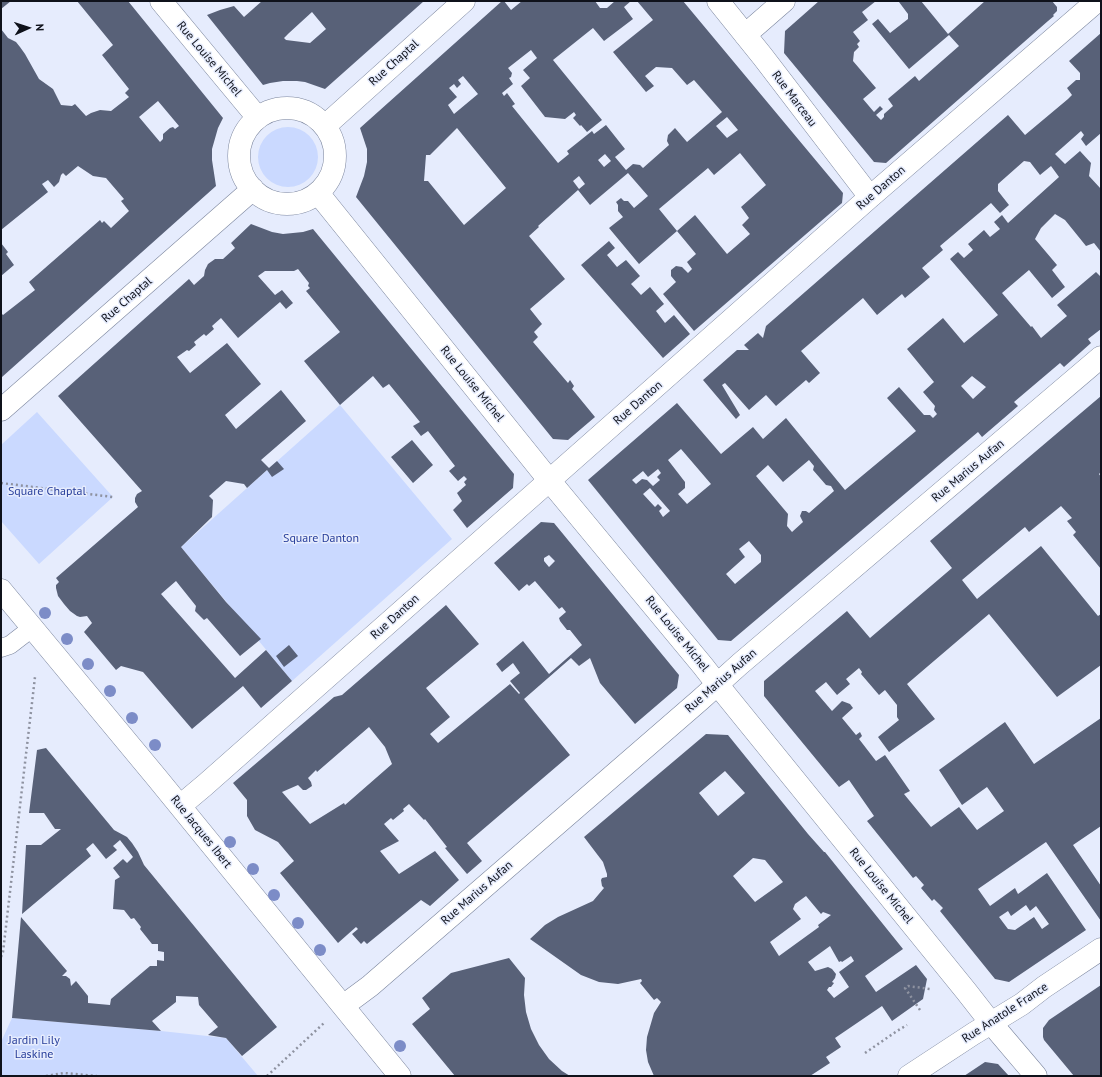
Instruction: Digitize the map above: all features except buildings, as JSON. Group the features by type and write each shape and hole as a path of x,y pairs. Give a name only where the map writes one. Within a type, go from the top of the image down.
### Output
{"street":[{"name":"Rue Louise Michel","path":"161,1 258,118"},
{"name":"Rue Chaptal","path":"325,126 464,1"},
{"name":"Rue Marceau","path":"718,1 870,197"},
{"path":"745,35 784,1"},
{"name":"Rue Danton","path":"180,806 870,197 1097,1"},
{"path":"284,108 303,111 316,118 325,126 331,137 335,150 335,162 332,175 318,193 305,201 291,204 276,203 264,198 252,189 245,179 241,169 239,157 241,143 246,130 258,118 270,111 284,108"},
{"name":"Rue Chaptal","path":"1,410 252,189"},
{"name":"Rue Louise Michel","path":"318,193 549,480 703,666 991,1023 1036,1076"},
{"name":"Rue Marius Aufan","path":"343,1006 388,970 717,684 1101,357"},
{"name":"Rue Jacques Ibert","path":"1,590 180,806 343,1006 368,1039 400,1076"},
{"path":"1,648 10,645 32,628"},
{"name":"Rue Anatole France","path":"909,1076 1022,1004 1044,987 1101,949"}],"path":[{"path":"1,483 113,497"},
{"path":"1,957 3,952 34,678"},
{"path":"920,1010 905,988 908,986 926,989"},
{"path":"267,1076 324,1023"},
{"path":"865,1053 908,1025"},
{"path":"46,1076 64,1073 97,1076"}],"green space":[{"path":"282,127 294,127 305,132 313,140 318,151 316,169 305,182 294,187 282,187 271,182 263,174 258,163 258,151 263,140 271,132"},
{"name":"Square Danton","path":"340,405 452,539 292,681 181,547"},
{"name":"Square Chaptal","path":"37,412 113,497 39,564 1,521 1,445"},
{"name":"Jardin Lily Laskine","path":"12,1018 226,1038 258,1076 1,1076 1,1042"}]}
